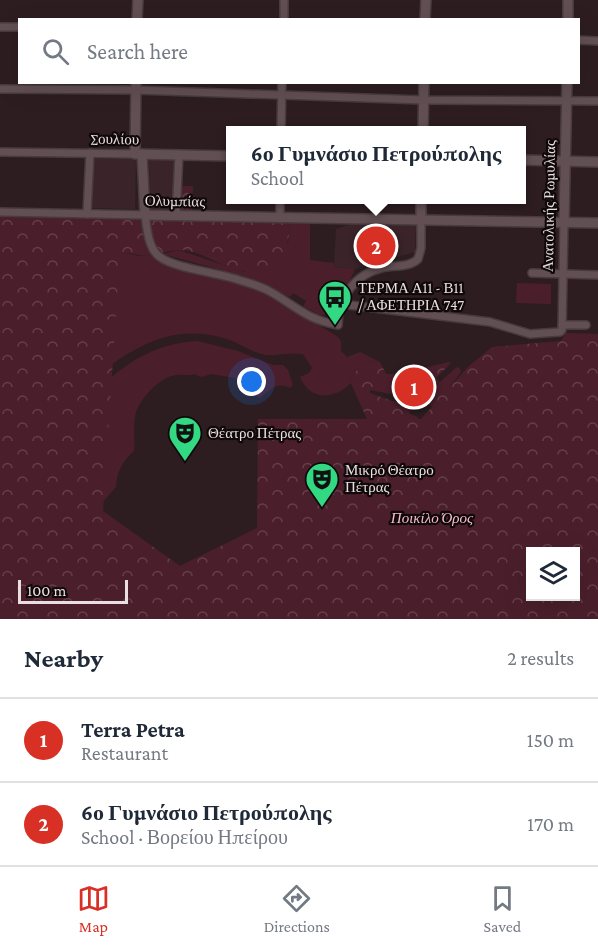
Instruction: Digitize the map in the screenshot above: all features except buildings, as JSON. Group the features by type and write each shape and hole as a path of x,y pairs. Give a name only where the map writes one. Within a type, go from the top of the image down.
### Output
{"street":[{"path":"137,18 138,0"},
{"path":"284,0 284,18"},
{"path":"425,18 426,0"},
{"path":"568,0 568,18"},
{"path":"0,27 18,27"},
{"path":"580,40 598,41"},
{"path":"281,126 282,84"},
{"path":"423,126 424,84"},
{"name":"Ανατολικής Ρωμυλίας","path":"562,327 567,84"},
{"path":"136,86 145,215 150,243 161,259 226,276 263,289 308,316 338,325 341,304 351,286 366,274 381,268 416,262 421,248 421,204"},
{"path":"0,88 136,86 282,96 598,101"},
{"name":"Σουλίου","path":"0,152 226,156"},
{"path":"87,214 90,153"},
{"path":"176,216 179,154"},
{"path":"526,160 598,162"},
{"path":"279,218 280,204"},
{"name":"Ολυμπίας","path":"0,212 598,223"},
{"path":"532,273 598,275"},
{"path":"341,304 490,322 530,334 558,333 562,327 586,325"}],"shaded area":[{"path":"94,159 136,159 135,209 92,208"},
{"path":"149,160 175,160 173,210 150,209"},
{"path":"351,224 416,224 415,252 355,269 334,267 336,229"}],"green space":[{"path":"182,186 193,186 192,210 181,210"},
{"name":"Ποικίλο Όρος","path":"0,216 291,221 284,251 276,260 258,270 235,269 190,251 176,250 148,255 120,252 103,511 180,566 257,528 258,419 367,419 349,379 365,361 380,362 386,374 395,374 395,393 370,390 370,393 401,402 401,405 408,406 410,414 421,419 432,407 425,400 430,400 430,388 418,387 419,372 424,368 451,363 436,378 440,382 457,367 460,369 461,372 448,389 469,366 492,347 561,341 566,333 598,334 598,619 0,619"},
{"path":"291,221 310,222 310,260 334,263 334,267 355,269 336,314 319,315 303,306 306,301 293,293 290,297 246,277 163,254 179,250 244,272 288,243"},
{"path":"0,226 139,256 154,255 164,264 225,279 272,296 338,337 341,341 341,351 347,357 360,352 380,362 365,361 349,379 351,383 330,395 316,394 304,385 300,377 309,373 312,368 303,354 266,355 227,339 209,335 176,335 161,338 146,344 103,371 0,363"},
{"path":"517,283 551,284 551,304 516,303"},
{"path":"197,341 238,351 273,365 283,365 288,370 293,385 290,388 281,385 274,387 260,398 243,390 240,379 212,374 201,377 194,374 176,375 156,385 144,397 137,411 134,425 134,451 121,467 116,487 0,619 0,368 102,386 123,368 145,354 170,345"}],"place":[{"name":"6ο Γυμνάσιο Πετρούπολης","path":"376,246"},
{"name":"ΤΕΡΜΑ Α11 - Β11 / ΑΦΕΤΗΡΙΑ 747","path":"335,326"},
{"name":"Terra Petra","path":"414,387"},
{"name":"Θέατρο Πέτρας","path":"185,462"},
{"name":"Μικρό Θέατρο Πέτρας","path":"322,508"}]}
